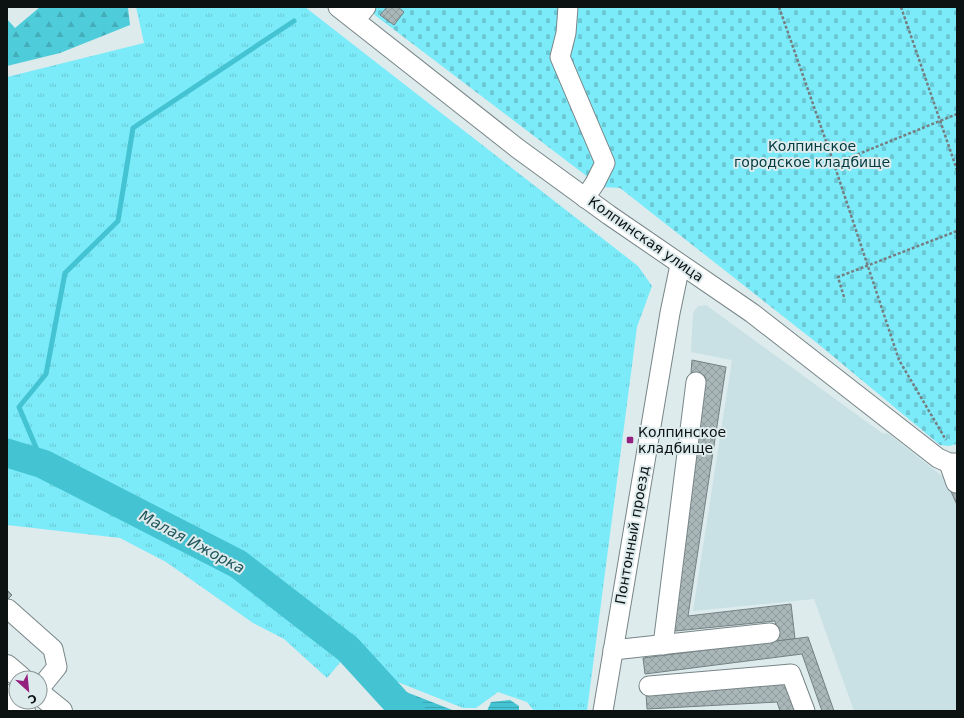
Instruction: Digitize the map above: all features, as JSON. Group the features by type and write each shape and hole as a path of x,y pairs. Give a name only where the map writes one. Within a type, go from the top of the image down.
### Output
{"main road":[{"path":"7,696 24,711"},
{"path":"48,701 60,711"}],"street":[{"name":"Колпинская улица","path":"338,7 361,14 517,148 680,265 752,313 938,458 953,463"},
{"path":"568,7 566,33 560,57 605,163 595,183 585,198"},
{"name":"Понтонный проезд","path":"603,711 670,313 680,265"},
{"path":"663,645 696,382"},
{"path":"953,463 956,483"},
{"path":"8,609 53,649 57,667 48,678"},
{"path":"613,650 770,633"},
{"path":"649,686 790,674 805,711"}],"path":[{"path":"779,7 834,164 899,360 949,446 953,463"},
{"path":"901,7 957,170"},
{"path":"834,164 957,114"},
{"path":"844,297 838,277 957,230"}],"shaded area":[{"path":"706,305 882,433 889,434 951,483 957,481 957,711 854,711 814,599 693,611 732,360 691,352 693,313 698,306"},
{"path":"401,690 455,711 387,711"},
{"path":"510,700 519,706 519,711 487,711 491,702"}],"green space":[{"path":"40,7 126,7 128,8 130,25 60,53 7,66 7,19 15,28"},
{"path":"136,7 305,7 638,266 652,286 637,327 587,711 534,711 527,702 498,692 476,708 463,708 395,681 355,645 327,678 284,639 253,623 166,562 120,538 7,525 7,77 144,43"},
{"name":"Колпинское городское кладбище","path":"368,7 957,7 957,444 949,446 940,445 817,343 620,188 601,187 376,16"}],"building":[{"path":"387,7 398,7 404,12 394,25 380,15"},
{"path":"692,360 726,367 688,616 791,604 795,639 778,641 775,621 675,631 672,613 705,376 691,373"},
{"path":"957,483 957,505 949,487"},
{"path":"7,590 12,595 7,600"},
{"path":"808,637 834,711 822,711 802,654 645,674 643,658"},
{"path":"789,682 800,711 780,711 777,702 647,709 646,693"}],"waterway":[{"path":"43,464 19,407 46,374 65,273 118,221 133,128 294,21"},
{"name":"Малая Ижорка","path":"7,453 43,464 238,564 348,649 401,707 411,711"}],"place":[{"name":"Колпинское кладбище","path":"630,440"}]}
